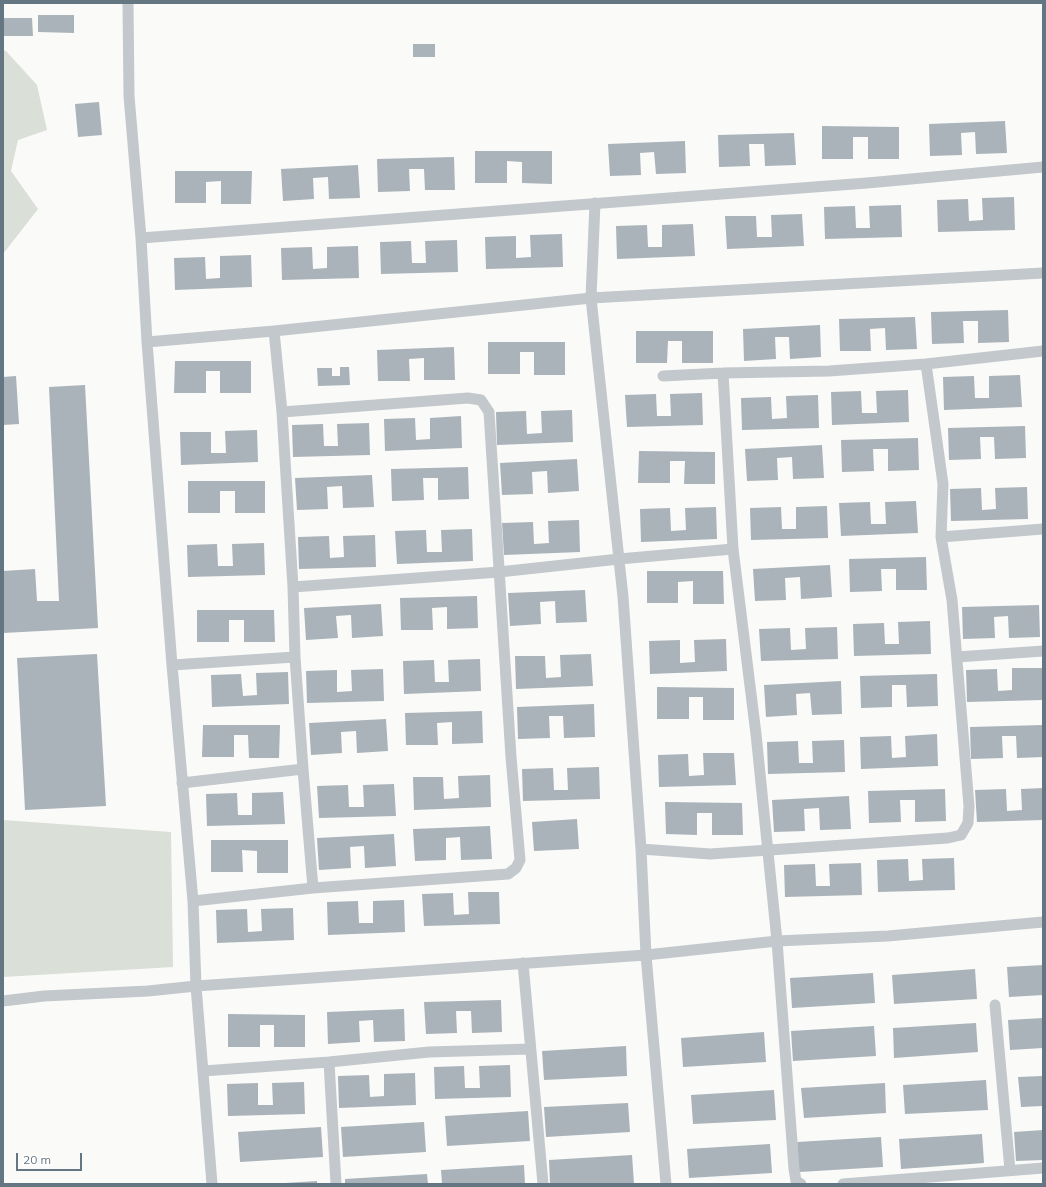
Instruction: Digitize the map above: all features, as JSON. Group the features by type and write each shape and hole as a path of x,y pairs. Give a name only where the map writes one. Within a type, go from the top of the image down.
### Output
{"lane":[{"path":"128,3 129,96 141,238 147,342 172,665 193,901 196,986 212,1184"},
{"path":"141,238 1043,170"},
{"path":"595,203 591,298 624,605 641,849 646,955 666,1184"},
{"path":"147,342 274,331 591,298 1043,273"},
{"path":"274,331 282,412 293,586 295,657 302,769 313,888"},
{"path":"663,376 829,371 926,364 1043,351"},
{"path":"641,849 710,854 948,838 961,835 968,823 969,806 952,600 941,537 943,484 926,364"},
{"path":"723,373 733,549 756,734 777,941 794,1169 796,1182 801,1184"},
{"path":"193,901 313,888 508,874 516,868 520,860 498,572 489,412 481,400 468,398 282,412"},
{"path":"941,537 1043,529"},
{"path":"293,586 498,572 733,549"},
{"path":"957,657 1043,651"},
{"path":"172,665 295,657"},
{"path":"182,783 302,769"},
{"path":"3,1001 44,996 148,991 196,986 646,955 777,941 888,936 1043,922"},
{"path":"523,963 543,1184"},
{"path":"995,1004 1010,1170"},
{"path":"203,1071 329,1062 428,1052 530,1049"},
{"path":"329,1062 336,1184"},
{"path":"842,1184 1043,1168"}],"shaded area":[{"path":"3,50 6,51 37,85 47,130 18,140 11,171 38,209 3,254"},
{"path":"3,820 171,832 173,967 3,977"}],"building":[{"path":"38,15 74,15 74,33 38,32"},
{"path":"3,18 32,18 33,36 3,36"},
{"path":"413,44 435,44 435,57 413,57"},
{"path":"99,102 102,135 78,137 75,104"},
{"path":"1005,121 1007,153 976,154 975,132 961,133 962,155 930,156 929,124"},
{"path":"822,126 899,127 899,159 868,159 868,137 853,137 853,159 822,159"},
{"path":"794,133 796,165 765,166 764,144 749,144 750,166 719,167 718,135"},
{"path":"685,141 686,173 656,174 654,152 640,153 641,175 610,176 608,144"},
{"path":"475,151 552,151 552,184 522,183 522,162 507,161 507,183 475,183"},
{"path":"454,157 455,190 425,190 424,169 409,169 410,191 378,192 377,159"},
{"path":"358,165 360,198 329,199 328,177 313,178 314,199 283,201 281,169"},
{"path":"175,171 252,171 251,204 221,204 221,181 206,182 206,203 175,203"},
{"path":"1014,197 1015,230 938,232 937,200 968,199 969,221 983,220 982,198"},
{"path":"901,205 902,237 825,239 824,207 855,206 856,228 870,228 869,206"},
{"path":"802,214 804,246 727,249 725,216 756,216 757,237 772,237 771,215"},
{"path":"693,224 695,256 617,259 616,226 647,225 648,247 662,247 662,225"},
{"path":"562,234 563,267 486,269 485,237 516,236 516,258 531,257 530,235"},
{"path":"457,240 458,272 381,274 380,242 411,241 412,263 426,263 425,241"},
{"path":"358,246 359,278 282,280 281,248 312,247 313,269 327,268 327,247"},
{"path":"251,255 252,287 175,290 174,258 205,257 206,279 220,278 220,256"},
{"path":"1008,310 1009,342 978,343 978,321 963,321 964,343 932,344 931,312"},
{"path":"915,317 917,349 886,350 885,328 870,329 871,351 840,351 839,319"},
{"path":"820,325 821,357 790,359 789,337 775,337 776,359 744,361 743,329"},
{"path":"636,331 713,331 713,363 682,363 682,341 668,341 667,363 636,363"},
{"path":"488,342 565,342 565,375 534,375 534,352 520,352 520,374 488,374"},
{"path":"454,347 455,380 424,380 424,358 409,359 410,381 378,381 377,350"},
{"path":"175,361 251,361 251,393 220,393 220,371 206,371 206,393 174,393"},
{"path":"340,367 349,367 350,385 318,386 317,368 332,368 332,376 340,376"},
{"path":"1020,375 1022,407 944,410 943,377 974,376 975,398 989,398 989,376"},
{"path":"16,376 19,424 3,425 3,377"},
{"path":"85,385 98,628 3,633 3,571 35,569 37,601 59,601 49,387"},
{"path":"908,390 909,422 832,425 831,392 861,391 862,413 877,413 876,391"},
{"path":"702,393 703,425 627,427 625,395 656,394 657,416 671,416 670,394"},
{"path":"818,395 819,428 742,430 741,398 771,397 772,419 787,418 786,396"},
{"path":"572,410 573,442 497,445 496,412 526,411 527,434 542,433 541,411"},
{"path":"461,416 462,448 385,451 384,419 415,418 416,440 430,439 430,418"},
{"path":"369,423 370,455 293,457 292,425 323,424 324,446 338,446 337,424"},
{"path":"1025,426 1026,458 995,459 994,437 980,437 981,459 949,460 948,428"},
{"path":"257,430 258,462 181,465 180,432 211,432 211,453 226,453 225,431"},
{"path":"918,438 919,470 888,471 888,449 873,449 874,471 842,472 841,440"},
{"path":"822,445 824,478 793,479 792,457 777,458 778,480 747,481 745,449"},
{"path":"639,451 715,452 715,484 684,484 685,461 670,461 670,483 638,483"},
{"path":"577,459 579,491 548,493 547,471 532,472 533,494 502,495 500,463"},
{"path":"468,467 469,499 438,500 438,478 423,478 424,500 392,501 391,469"},
{"path":"372,475 374,507 343,508 342,486 327,487 328,509 297,510 295,478"},
{"path":"188,481 265,481 265,513 235,513 235,491 220,491 220,513 188,513"},
{"path":"1027,487 1028,519 951,521 950,489 981,488 982,510 996,509 995,488"},
{"path":"916,501 918,533 841,536 839,503 870,502 871,524 886,524 885,502"},
{"path":"827,506 828,538 751,540 750,508 781,507 782,529 796,529 796,507"},
{"path":"716,507 717,539 641,542 640,509 670,508 671,531 686,530 685,508"},
{"path":"579,520 580,552 504,555 502,523 533,522 534,544 549,543 548,521"},
{"path":"472,529 473,561 397,564 395,531 426,530 427,552 442,552 441,530"},
{"path":"375,535 376,567 299,569 298,537 329,536 330,558 344,557 343,536"},
{"path":"264,543 265,575 188,577 187,545 217,544 218,566 233,566 232,544"},
{"path":"926,557 927,590 896,590 896,569 881,569 882,591 850,592 849,559"},
{"path":"830,565 832,597 801,599 800,577 785,578 786,600 755,601 753,569"},
{"path":"647,571 723,571 724,604 693,604 693,581 678,582 678,603 647,603"},
{"path":"585,590 587,622 556,623 555,601 540,602 541,624 510,626 508,593"},
{"path":"477,596 478,628 447,629 447,607 432,608 433,630 401,630 400,598"},
{"path":"381,604 383,636 352,638 351,615 336,616 338,638 306,640 304,608"},
{"path":"1039,605 1040,637 1009,638 1008,616 994,617 995,638 963,639 962,607"},
{"path":"197,610 274,610 275,642 244,642 244,620 229,620 229,642 197,642"},
{"path":"930,621 931,654 854,656 853,624 884,623 885,644 899,644 898,622"},
{"path":"837,627 838,659 761,661 759,629 790,628 791,650 806,649 805,628"},
{"path":"726,639 727,671 650,674 649,641 680,640 680,663 695,662 694,640"},
{"path":"97,654 106,806 25,810 17,658"},
{"path":"591,654 593,686 516,689 515,656 545,656 546,678 561,677 560,655"},
{"path":"480,659 481,691 404,694 403,661 434,660 435,682 449,682 448,660"},
{"path":"1012,668 1043,668 1043,700 967,702 966,670 997,669 998,691 1012,690"},
{"path":"383,669 384,701 307,703 306,671 337,670 337,692 352,691 351,670"},
{"path":"288,672 289,704 212,707 211,675 241,674 243,696 257,695 256,673"},
{"path":"937,674 938,706 907,707 906,685 892,685 892,707 861,708 860,676"},
{"path":"841,681 842,714 812,715 810,693 796,694 797,715 766,717 764,685"},
{"path":"657,687 734,688 734,720 703,720 703,697 689,697 689,719 657,719"},
{"path":"594,704 595,737 564,738 563,716 549,716 550,738 518,739 517,707"},
{"path":"482,711 483,743 452,744 452,722 437,723 438,745 406,745 405,713"},
{"path":"386,719 388,751 357,753 356,731 341,732 342,753 311,755 309,723"},
{"path":"203,725 280,725 279,758 249,758 248,735 234,735 234,757 202,757"},
{"path":"1043,725 1043,757 1017,758 1016,736 1002,736 1003,758 971,759 970,727"},
{"path":"937,734 938,766 861,769 860,737 891,736 892,758 906,757 905,736"},
{"path":"844,740 845,772 768,774 767,742 798,741 799,763 813,763 812,741"},
{"path":"703,753 734,753 736,785 659,787 658,755 688,754 689,776 704,775"},
{"path":"599,767 600,799 523,801 522,769 553,768 554,790 568,790 567,768"},
{"path":"490,775 491,807 414,810 413,777 443,777 444,799 459,798 458,776"},
{"path":"394,784 396,816 319,818 317,786 348,785 349,807 364,807 363,785"},
{"path":"1043,788 1043,820 977,822 975,790 1006,789 1007,811 1022,810 1021,789"},
{"path":"945,789 946,821 915,822 915,800 900,800 901,822 869,823 868,791"},
{"path":"283,792 285,824 207,826 206,794 237,793 238,815 252,815 252,793"},
{"path":"849,796 851,829 820,830 819,808 804,809 805,831 774,832 772,800"},
{"path":"665,802 742,803 743,835 712,835 712,813 697,813 697,835 666,834"},
{"path":"577,819 579,849 534,851 532,822"},
{"path":"490,826 492,859 461,860 460,837 446,838 446,860 415,861 413,829"},
{"path":"394,834 396,866 365,868 364,846 350,847 351,868 319,870 317,838"},
{"path":"211,840 288,840 288,873 257,873 257,851 242,850 243,872 211,872"},
{"path":"954,858 955,890 878,892 877,860 908,859 909,881 923,880 922,859"},
{"path":"861,863 862,895 785,897 784,865 815,864 816,886 830,886 829,864"},
{"path":"468,892 499,892 500,924 424,926 422,894 453,893 454,915 469,914"},
{"path":"404,900 405,932 328,935 327,902 358,901 359,923 373,923 373,901"},
{"path":"293,908 294,940 217,943 216,910 247,909 248,932 262,931 261,909"},
{"path":"1043,965 1043,995 1009,997 1007,967"},
{"path":"975,969 977,999 894,1004 892,975"},
{"path":"873,973 875,1003 792,1008 790,978"},
{"path":"501,1000 502,1032 472,1033 471,1011 456,1011 457,1033 426,1034 424,1002"},
{"path":"404,1009 405,1041 374,1042 373,1020 359,1021 360,1042 328,1044 327,1012"},
{"path":"228,1014 305,1015 305,1047 274,1047 274,1025 260,1025 260,1047 228,1047"},
{"path":"1043,1018 1043,1048 1010,1050 1008,1020"},
{"path":"976,1023 978,1052 894,1058 893,1028"},
{"path":"874,1026 876,1056 793,1061 791,1031"},
{"path":"764,1032 766,1062 683,1067 681,1038"},
{"path":"626,1046 627,1076 544,1080 542,1051"},
{"path":"510,1065 511,1097 435,1099 434,1067 464,1066 465,1088 480,1088 479,1066"},
{"path":"415,1073 416,1105 339,1108 338,1076 369,1075 370,1097 384,1096 384,1074"},
{"path":"1043,1076 1043,1106 1021,1107 1018,1077"},
{"path":"986,1080 988,1110 905,1114 903,1085"},
{"path":"304,1082 305,1114 228,1116 227,1084 258,1083 258,1105 273,1105 272,1083"},
{"path":"885,1083 886,1113 804,1118 801,1088"},
{"path":"774,1090 776,1120 693,1124 691,1095"},
{"path":"628,1103 630,1132 546,1137 544,1107"},
{"path":"528,1111 530,1141 447,1146 445,1116"},
{"path":"424,1122 426,1152 343,1157 341,1127"},
{"path":"321,1127 323,1157 240,1162 238,1132"},
{"path":"1043,1130 1043,1160 1016,1161 1014,1132"},
{"path":"982,1134 984,1163 901,1169 899,1139"},
{"path":"881,1137 883,1167 799,1172 797,1142"},
{"path":"770,1144 772,1173 689,1178 687,1149"},
{"path":"632,1155 634,1184 550,1184 549,1160"},
{"path":"524,1165 525,1184 442,1184 441,1170"},
{"path":"427,1174 428,1184 345,1184 345,1179"},
{"path":"317,1181 317,1184 285,1184 285,1183"}]}
